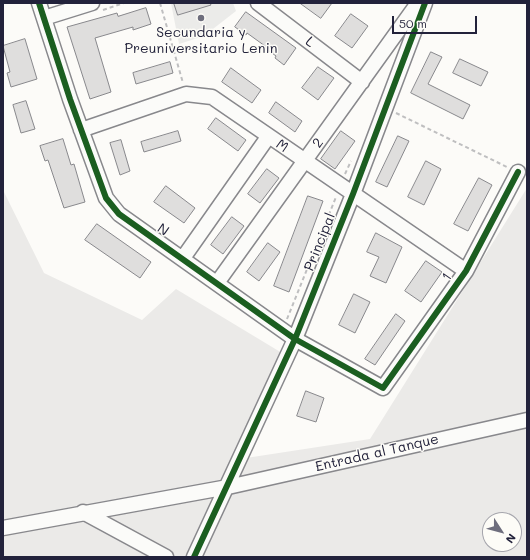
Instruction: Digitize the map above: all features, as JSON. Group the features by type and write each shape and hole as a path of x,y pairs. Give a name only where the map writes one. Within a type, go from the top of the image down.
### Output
{"street":[{"name":"N","path":"39,3 81,130 106,198 119,214 295,339 383,388"},
{"path":"44,18 92,3"},
{"name":"L","path":"258,3 362,82"},
{"name":"2","path":"217,283 418,3"},
{"name":"Principal","path":"194,557 228,487 295,339 353,194 425,3"},
{"name":"M","path":"81,130 186,94 212,97 268,137 466,271"},
{"path":"183,258 268,137"},
{"name":"1","path":"383,388 466,271 518,172"},
{"name":"Entrada al Tanque","path":"3,528 83,512 228,487 527,420"},
{"path":"83,512 166,557"}],"path":[{"path":"160,3 183,84"},
{"path":"395,112 518,172"},
{"path":"286,319 352,157"}],"shaded area":[{"name":"Secundaria y Preuniversitario Lenin","path":"171,3 233,3 236,11 204,36 179,44"},
{"path":"527,188 527,557 3,557 3,190 44,273 142,320 176,289 282,353 233,460 370,439"}],"building":[{"path":"174,3 210,3 211,5 178,15"},
{"path":"300,3 332,3 321,18"},
{"path":"146,8 151,24 133,30 133,27 95,38 111,92 90,99 67,27 117,13 118,16"},
{"path":"246,12 296,48 284,65 275,58 276,56 264,47 265,46 247,33 246,35 235,27"},
{"path":"351,14 368,26 352,48 335,36"},
{"path":"25,39 37,79 11,87 7,73 10,72 3,46"},
{"path":"431,52 442,57 428,84 470,105 463,119 411,93"},
{"path":"460,59 488,72 481,86 453,73"},
{"path":"170,62 173,73 136,84 133,73"},
{"path":"318,67 334,78 318,100 302,88"},
{"path":"231,68 261,90 252,103 222,82"},
{"path":"26,101 35,129 21,133 13,105"},
{"path":"276,102 302,121 295,132 269,113"},
{"path":"216,118 246,140 238,151 208,129"},
{"path":"178,131 181,141 144,152 141,142"},
{"path":"341,131 355,141 335,169 321,159"},
{"path":"398,136 409,141 387,187 376,182"},
{"path":"63,139 71,165 74,164 85,202 64,208 48,160 45,161 40,146"},
{"path":"121,140 130,171 120,175 110,143"},
{"path":"426,161 441,169 424,205 408,197"},
{"path":"267,169 279,178 260,203 248,194"},
{"path":"479,178 492,185 468,231 454,224"},
{"path":"166,186 195,208 184,223 154,202"},
{"path":"308,196 323,201 289,292 274,286"},
{"path":"232,217 244,226 223,254 211,245"},
{"path":"97,224 151,262 140,278 85,240"},
{"path":"376,233 402,247 386,283 370,276 379,257 367,252"},
{"path":"268,243 280,252 259,281 247,272"},
{"path":"426,261 442,272 421,302 405,291"},
{"path":"354,294 370,302 355,333 339,325"},
{"path":"396,314 405,321 375,365 365,359"},
{"path":"306,391 324,398 316,422 297,416"}],"cycle path":[{"path":"39,3 70,99 106,198 119,214 295,339 383,388 466,271 518,172"},
{"path":"194,557 295,339 353,194 425,3"}],"place":[{"name":"Secundaria y Preuniversitario Lenin","path":"201,18"}]}
